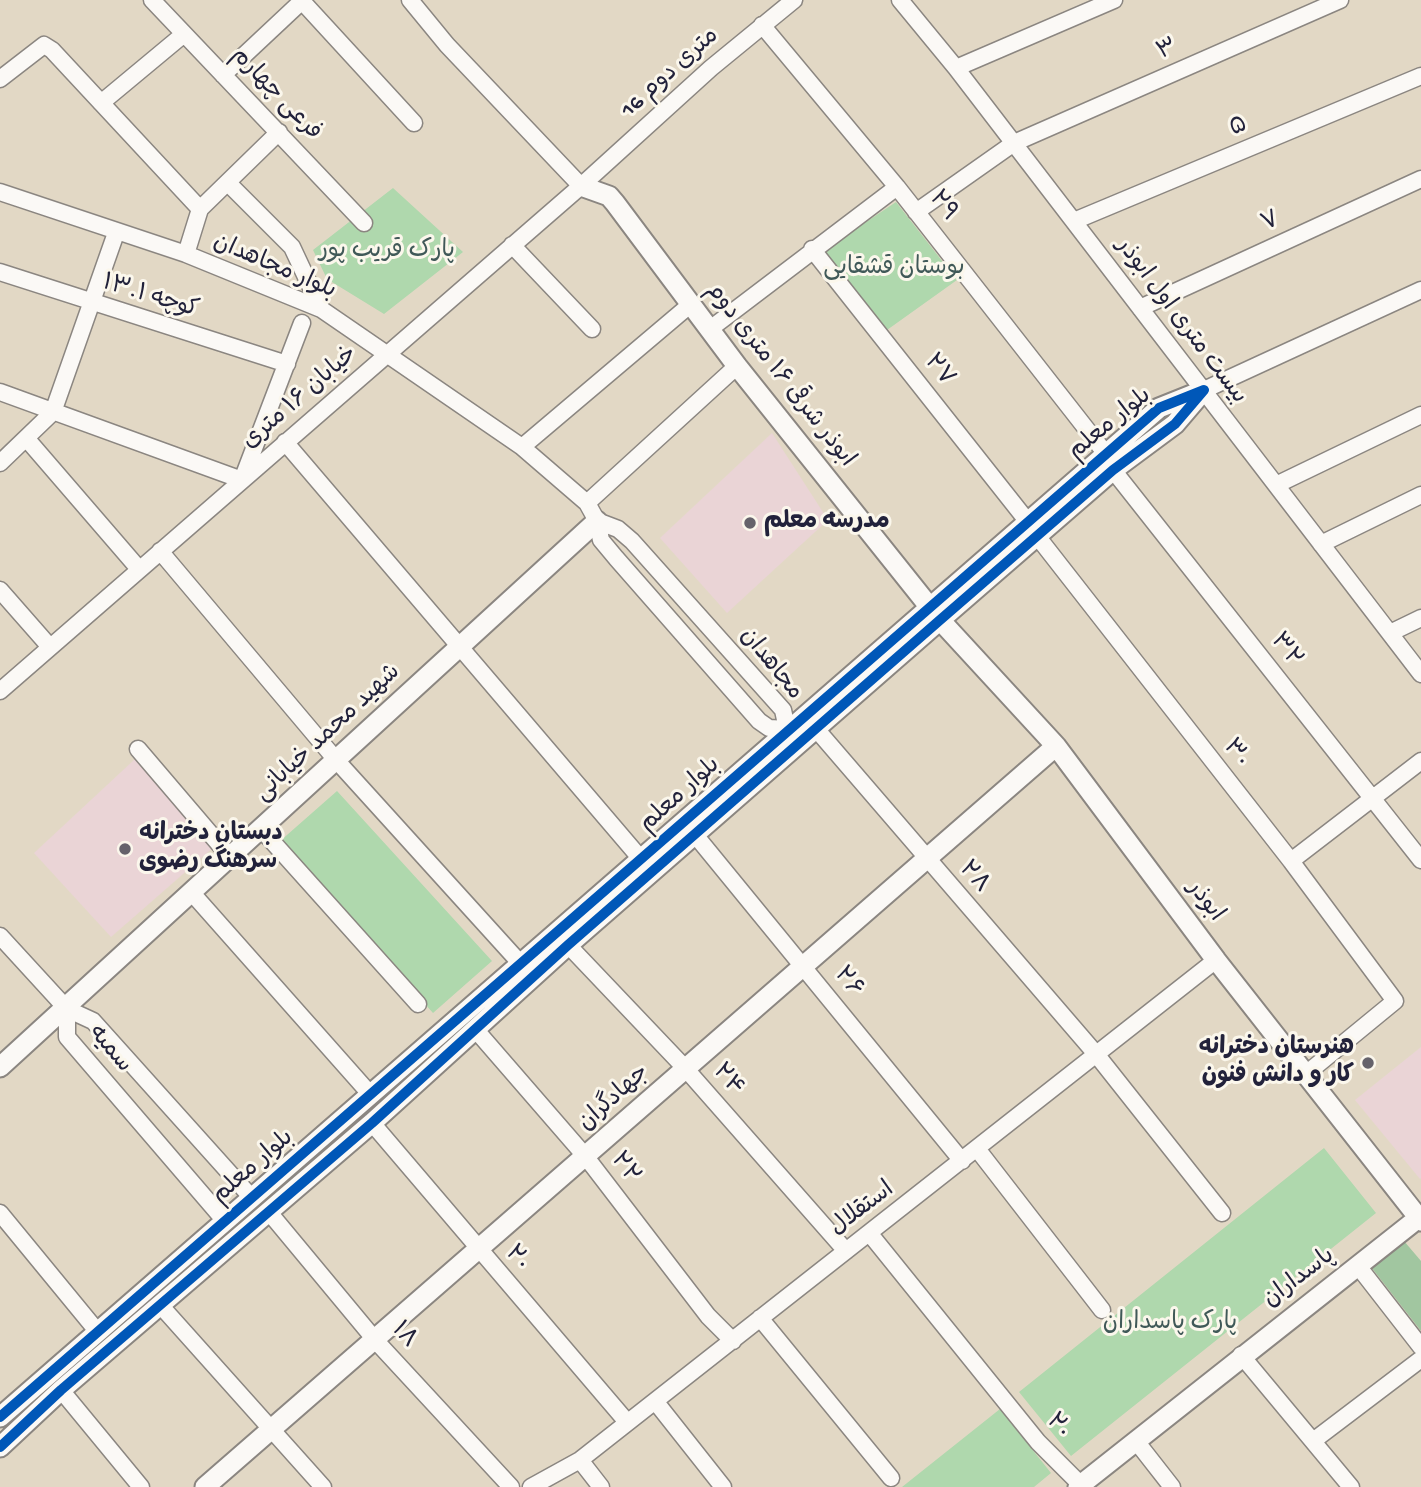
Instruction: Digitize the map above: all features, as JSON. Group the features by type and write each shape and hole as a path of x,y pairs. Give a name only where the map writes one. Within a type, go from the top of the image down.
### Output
{"street":[{"name":"فرعی چهارم","path":"152,0 363,223"},
{"path":"410,0 447,44 581,186"},
{"name":"16 متری دوم","path":"581,186 762,24 794,0"},
{"name":"بیست متری اول ابوذر","path":"900,0 1014,143 1421,674"},
{"path":"956,68 1114,0"},
{"name":"۳","path":"916,212 1014,143 1340,0"},
{"path":"223,75 302,1 414,123"},
{"name":"۲۹","path":"762,24 897,187 1110,462"},
{"path":"101,103 184,34"},
{"path":"0,79 44,45 52,50 200,209"},
{"name":"۵","path":"1074,221 1421,76"},
{"path":"186,254 200,209 279,132"},
{"name":"۷","path":"1140,308 1421,179"},
{"path":"228,183 292,247 321,309"},
{"name":"خیابان ۱۶ متری","path":"50,647 581,186"},
{"name":"ابوذر شرقی ۱۶ متری دوم","path":"581,186 609,196 737,366 936,614"},
{"path":"710,329 811,249 897,187"},
{"name":"بلوار مجاهدان","path":"0,192 116,233 186,254 321,309 522,447 587,503 597,521"},
{"path":"0,463 53,412 116,233"},
{"path":"512,245 592,328"},
{"name":"۲۷","path":"811,249 1033,529"},
{"name":"کوچه ۱۳.۱","path":"0,272 287,365"},
{"path":"1204,390 1421,290"},
{"path":"522,447 691,304"},
{"path":"0,392 242,480 302,323"},
{"path":"587,503 737,366"},
{"name":"بلوار معلم","path":"0,1417 371,1095 568,945 696,836 817,730 936,614 1110,462 1175,424 1204,390"},
{"path":"1276,485 1421,415"},
{"path":"26,438 139,569"},
{"path":"285,442 641,859"},
{"name":"۳۲","path":"1110,462 1421,860"},
{"path":"1321,544 1421,495"},
{"name":"شهید محمد خیابانی","path":"0,1067 67,1009 597,521"},
{"name":"مجاهدان","path":"597,521 618,529 632,541 783,710 787,729 769,728 759,721 601,540 597,521"},
{"name":"۳۰","path":"1033,529 1291,861 1395,1001 1306,1074"},
{"path":"160,551 337,761 521,964"},
{"path":"0,590 50,647 0,691"},
{"name":"بلوار معلم","path":"0,1447 61,1390 372,1123 475,1029 521,964 787,729 936,614"},
{"name":"ابوذر","path":"936,614 1056,746 1216,960 1420,1218"},
{"path":"1390,633 1421,618"},
{"path":"787,729 800,744"},
{"name":"۲۸","path":"817,730 1096,1054"},
{"name":"جهادگران","path":"205,1487 376,1341 1056,746"},
{"path":"138,749 231,858"},
{"path":"1291,861 1421,761"},
{"path":"262,830 418,1004"},
{"name":"۲۶","path":"696,836 962,1160"},
{"path":"192,893 371,1095"},
{"path":"0,936 67,1009"},
{"name":"۲۴","path":"568,945 685,1068 846,1251"},
{"name":"استقلال","path":"531,1487 580,1460 978,1150 1216,960"},
{"name":"سمیه","path":"225,1221 67,1037 67,1009 93,1021 252,1198"},
{"name":"۲۲","path":"475,1029 586,1157 708,1316 733,1341"},
{"path":"1096,1054 1222,1213"},
{"name":"۲۰","path":"372,1123 627,1422"},
{"path":"978,1150 1102,1310"},
{"path":"252,1198 268,1211"},
{"name":"۱۸","path":"268,1211 376,1341 511,1487"},
{"path":"0,1213 97,1331"},
{"name":"پاسداران","path":"1079,1486 1241,1355 1420,1218"},
{"path":"225,1221 240,1236"},
{"name":"۲۰","path":"870,1234 1038,1442 1079,1486"},
{"path":"1358,1266 1421,1347"},
{"path":"161,1306 323,1487"},
{"path":"760,1318 891,1478"},
{"path":"1241,1355 1351,1487"},
{"path":"1313,1441 1421,1359"},
{"path":"61,1390 141,1487"},
{"path":"655,1401 723,1487"},
{"path":"1136,1441 1172,1487"},
{"path":"580,1460 601,1487"}],"shaded area":[{"name":"مدرسه معلم","path":"772,433 828,520 727,613 660,538"},
{"name":"دبستان دخترانه سرهنگ رضوی","path":"135,759 214,847 111,937 34,853"},
{"path":"1421,1047 1421,1178 1420,1179 1355,1100"}],"green space":[{"name":"پارک قریب پور","path":"393,188 463,252 384,314 327,279 313,250"},
{"name":"بوستان قشقایی","path":"896,202 957,280 887,330 824,250"},
{"path":"337,791 492,961 433,1013 279,842"},
{"name":"پارک پاسداران","path":"1324,1148 1376,1213 1071,1456 1019,1392"},
{"path":"1404,1241 1421,1261 1421,1331 1371,1267"},
{"path":"1000,1409 1051,1473 1034,1487 902,1487"}],"cycle path":[{"path":"0,1417 1159,408 1204,390 1175,424 1113,470 940,620 568,945 372,1123 61,1390 0,1447"}],"place":[{"name":"مدرسه معلم","path":"750,523"},
{"name":"دبستان دخترانه سرهنگ رضوی","path":"125,849"},
{"name":"هنرستان دخترانه کار و دانش فنون","path":"1368,1063"}]}
